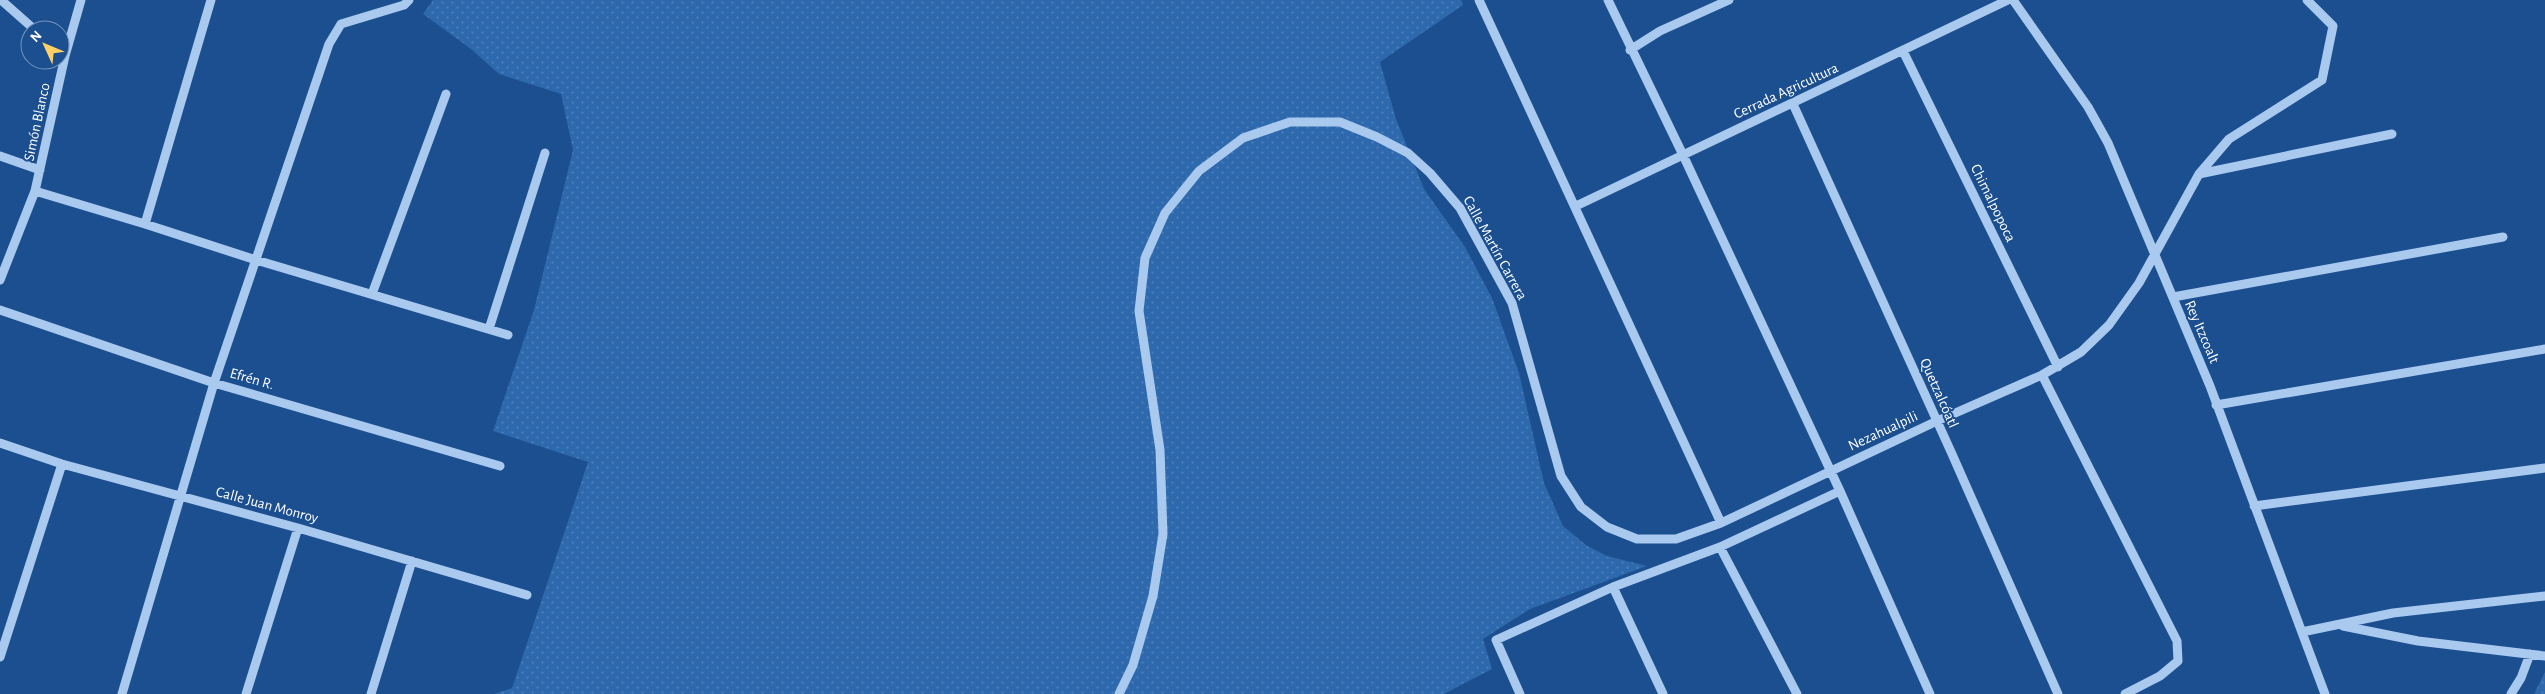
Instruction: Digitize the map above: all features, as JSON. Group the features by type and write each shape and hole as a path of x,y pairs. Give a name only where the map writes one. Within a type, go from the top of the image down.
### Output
{"street":[{"path":"1,0 24,20"},
{"name":"Simón Blanco","path":"70,31 81,0"},
{"path":"145,224 211,0"},
{"path":"122,694 214,382 329,44 341,24 404,5 409,0"},
{"path":"1479,0 1576,206 1721,523"},
{"path":"1608,0 1630,50 1683,155 1840,491 1930,694"},
{"path":"1630,50 1660,31 1729,0"},
{"name":"Cerrada Agricultura","path":"1576,206 2008,0"},
{"name":"Rey Itzcoalt","path":"2013,0 2088,107 2108,143 2216,405 2326,694"},
{"name":"Nezahualpili","path":"1721,523 1937,421 2042,375 2081,352 2109,325 2139,282 2199,174 2229,139 2322,80 2333,26 2307,0"},
{"name":"Chimalpopoca","path":"1903,51 2058,367"},
{"name":"Simón Blanco","path":"0,280 35,191 59,70"},
{"path":"372,294 446,94"},
{"name":"Quetzalcóatl","path":"1793,104 2058,694"},
{"name":"Calle Martín Carrera","path":"1118,694 1132,665 1153,596 1162,534 1160,450 1139,311 1145,258 1165,213 1199,171 1243,138 1290,122 1340,122 1377,137 1408,153 1430,174 1460,208 1512,302 1561,476 1581,507 1608,527 1637,539 1676,539 1721,523"},
{"path":"2199,174 2392,134"},
{"path":"489,329 546,153"},
{"path":"0,156 40,170"},
{"path":"35,191 256,260 508,335"},
{"path":"2173,297 2503,237"},
{"name":"Efrén R.","path":"0,310 214,382 500,466"},
{"path":"2216,405 2545,349"},
{"path":"2042,375 2177,640 2178,661 2160,676 2125,694"},
{"name":"Calle Juan Monroy","path":"0,443 62,464 298,528 527,595"},
{"path":"0,657 62,464"},
{"path":"2254,506 2545,468"},
{"path":"1520,694 1496,640 1613,587 1720,547 1790,512 1840,491"},
{"path":"246,694 298,528"},
{"path":"1720,547 1797,694"},
{"path":"371,694 412,561"},
{"path":"1613,587 1663,694"},
{"path":"2302,632 2340,626 2393,613 2545,596"},
{"path":"2340,626 2418,641 2545,656"},
{"path":"2511,694 2530,654"}],"shaded area":[{"path":"433,0 1461,0 1463,5 1380,62 1396,119 1424,189 1465,247 1492,298 1519,373 1544,483 1563,526 1586,545 1607,556 1647,566 1530,609 1483,639 1492,669 1444,694 494,694 512,688 588,462 493,431 534,310 573,150 561,94 499,74 471,49 423,14"},
{"path":"2545,672 2545,694 2534,694"}]}
